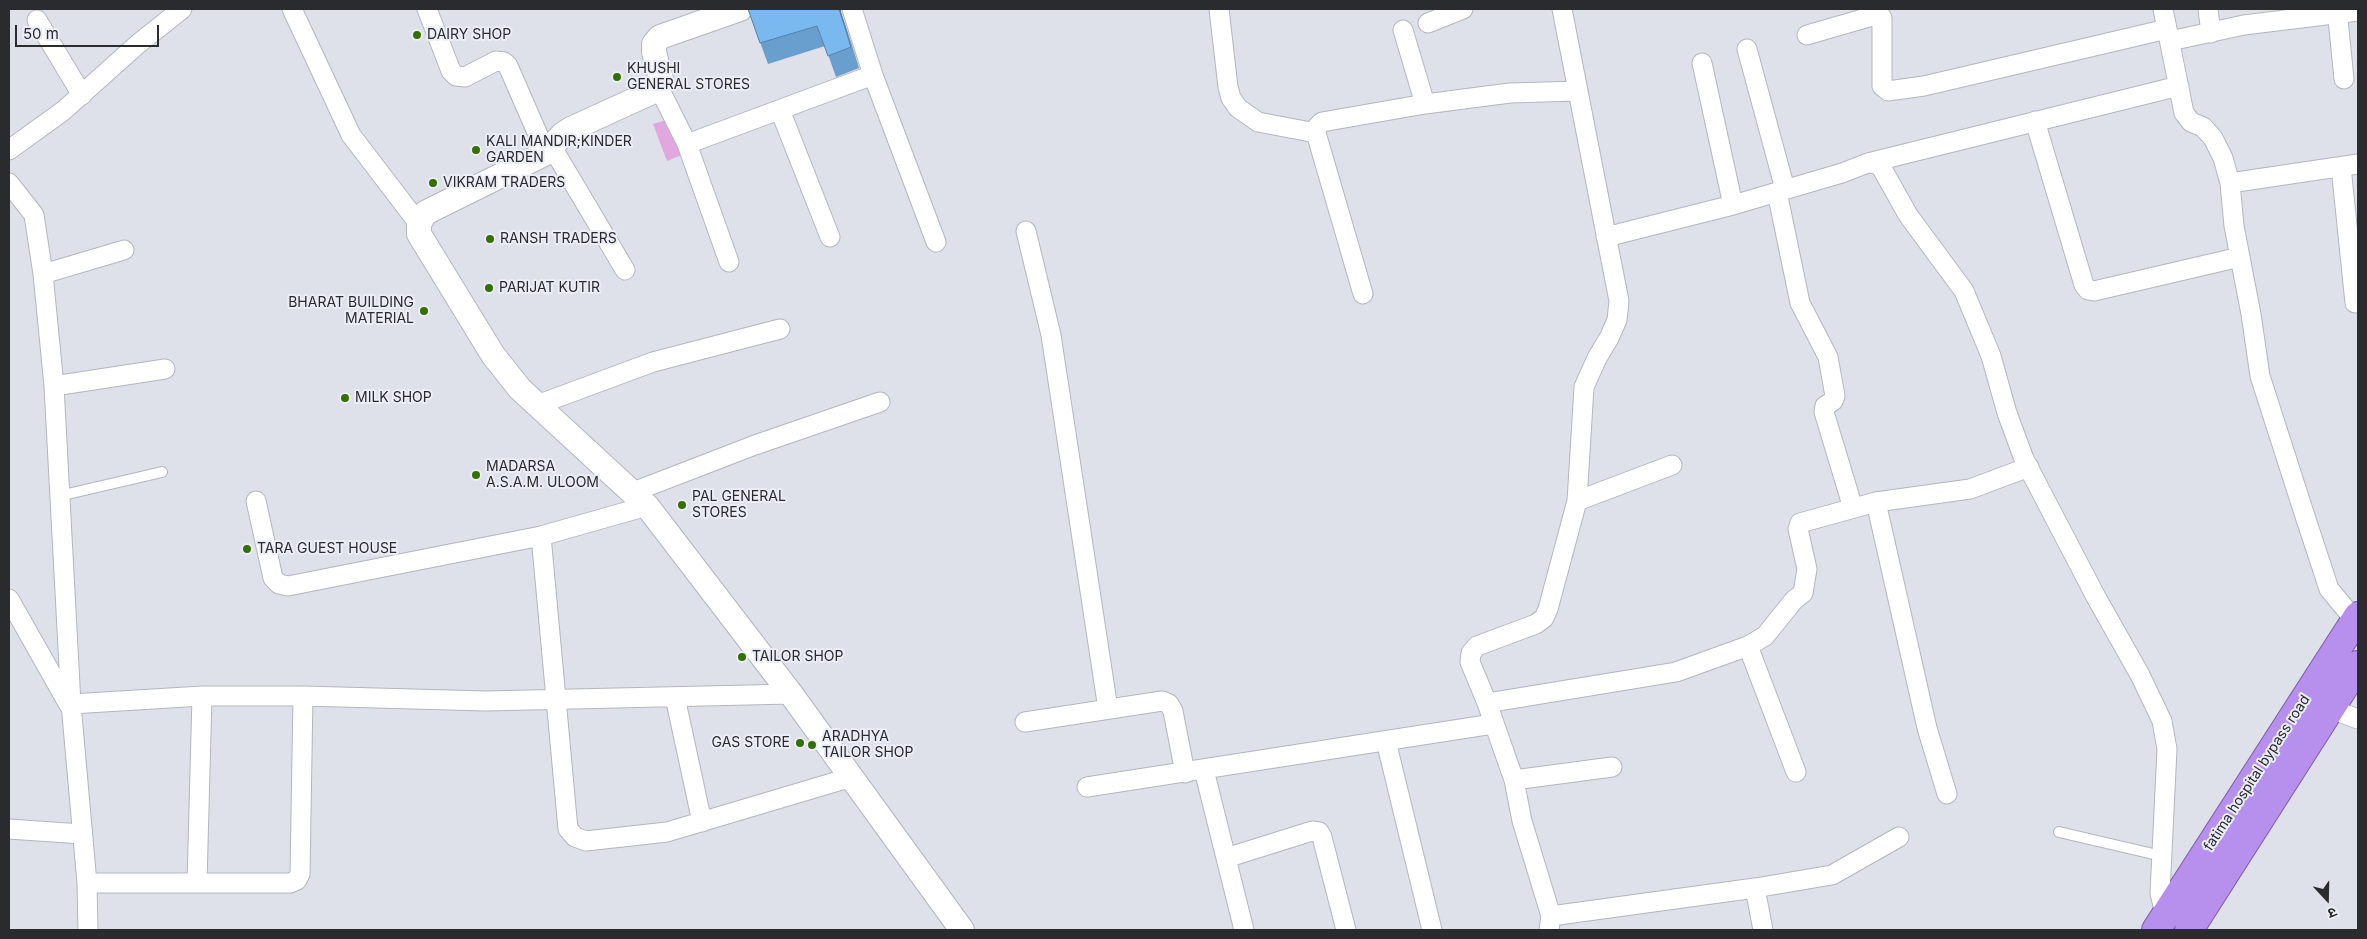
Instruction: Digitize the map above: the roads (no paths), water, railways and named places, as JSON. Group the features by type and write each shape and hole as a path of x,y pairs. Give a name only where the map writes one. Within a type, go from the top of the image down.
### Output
{"highway":[{"name":"fatima hospital bypass road","path":"2161,922 2357,621"},
{"name":"fatima hospital bypass road","path":"2189,930 2358,665"}],"street":[{"path":"9,150 54,118 138,44 182,9"},
{"path":"292,9 351,135 419,224"},
{"path":"426,9 451,71 456,76 465,77 496,61 504,62 508,66 549,150 626,270"},
{"path":"852,9 873,75 936,242"},
{"path":"1219,9 1228,88 1231,98 1238,108 1258,122 1316,133"},
{"path":"1428,23 1463,9"},
{"path":"1562,9 1619,302 1617,320 1610,338 1597,358 1584,387 1577,501 1544,618 1536,624 1477,646 1471,653 1470,662 1487,703 1514,780 1522,821 1550,923 1832,874 1849,867 1899,837"},
{"path":"2163,9 2184,113 2191,122 2203,127 2213,138 2230,183 2234,226 2252,314 2260,376 2329,589 2357,621"},
{"path":"2208,9 2211,33"},
{"path":"730,10 660,37 654,44 654,52 661,78 658,86 652,92 563,134 549,150 425,213 419,224 419,234 493,355 520,389 640,499 790,694 962,930"},
{"path":"2337,11 2344,79"},
{"path":"1807,35 1884,14 1882,86 1888,91 1924,86 2168,35 2211,33 2337,11 2358,11"},
{"path":"37,20 82,95"},
{"path":"1403,30 1425,104"},
{"path":"1747,49 1781,191 1800,303 1828,357 1835,396 1833,401 1825,406 1824,412 1853,508"},
{"path":"1702,63 1733,205"},
{"path":"687,144 873,75"},
{"path":"658,86 687,144 730,262"},
{"path":"1606,236 1733,205 1868,163 2179,86"},
{"path":"1363,294 1316,133 1317,127 1322,122 1425,104 1510,93 1578,91"},
{"path":"780,110 830,237"},
{"path":"2035,121 2084,285 2088,290 2094,291 2240,257"},
{"path":"1868,163 1880,165 1908,215 1964,291 1991,356 2007,413 2029,467 2096,596 2140,674 2162,721 2167,749 2160,893 2161,922"},
{"path":"2230,183 2350,166 2355,303"},
{"path":"9,183 34,215 43,274 54,386 71,707 86,883 88,930"},
{"path":"1026,231 1051,335 1108,710"},
{"path":"43,274 124,250"},
{"path":"537,404 652,362 780,329"},
{"path":"54,386 165,369"},
{"path":"256,501 273,578 279,584 288,586 541,536 640,499 754,445 880,402"},
{"path":"1577,501 1672,465"},
{"path":"1487,703 1676,672 1748,646 1765,636 1794,600 1802,594 1807,569 1798,529 1800,523 1876,502 1970,489 2029,467"},
{"path":"1876,502 1927,728 1948,794"},
{"path":"541,536 568,828 574,837 586,841 667,832 852,777"},
{"path":"9,599 71,707"},
{"path":"1748,646 1796,772"},
{"path":"71,707 202,696 303,696 486,701 790,694"},
{"path":"197,883 202,696"},
{"path":"86,883 290,883 297,880 300,874 303,696"},
{"path":"675,697 702,822"},
{"path":"1025,722 1162,701 1169,704 1174,711 1185,773"},
{"path":"2331,709 2358,719"},
{"path":"1087,787 1493,724"},
{"path":"1386,741 1432,930"},
{"path":"1514,780 1612,767"},
{"path":"1204,770 1244,930"},
{"path":"9,829 82,834"},
{"path":"1226,858 1312,831 1319,832 1322,837 1346,930"},
{"path":"1755,888 1763,930"}],"lane":[{"path":"59,496 162,472"},
{"path":"2058,832 2162,856"}],"place":[{"name":"DAIRY SHOP","path":"417,35"},
{"name":"KHUSHI GENERAL STORES","path":"617,77"},
{"name":"KALI MANDIR;KINDER GARDEN","path":"476,150"},
{"name":"VIKRAM TRADERS","path":"433,183"},
{"name":"RANSH TRADERS","path":"490,239"},
{"name":"PARIJAT KUTIR","path":"489,288"},
{"name":"BHARAT BUILDING MATERIAL","path":"424,311"},
{"name":"MILK SHOP","path":"345,398"},
{"name":"MADARSA A.S.A.M. ULOOM","path":"476,475"},
{"name":"PAL GENERAL STORES","path":"682,505"},
{"name":"TARA GUEST HOUSE","path":"247,549"},
{"name":"TAILOR SHOP","path":"742,657"},
{"name":"GAS STORE","path":"800,743"},
{"name":"ARADHYA TAILOR SHOP","path":"812,745"}]}
